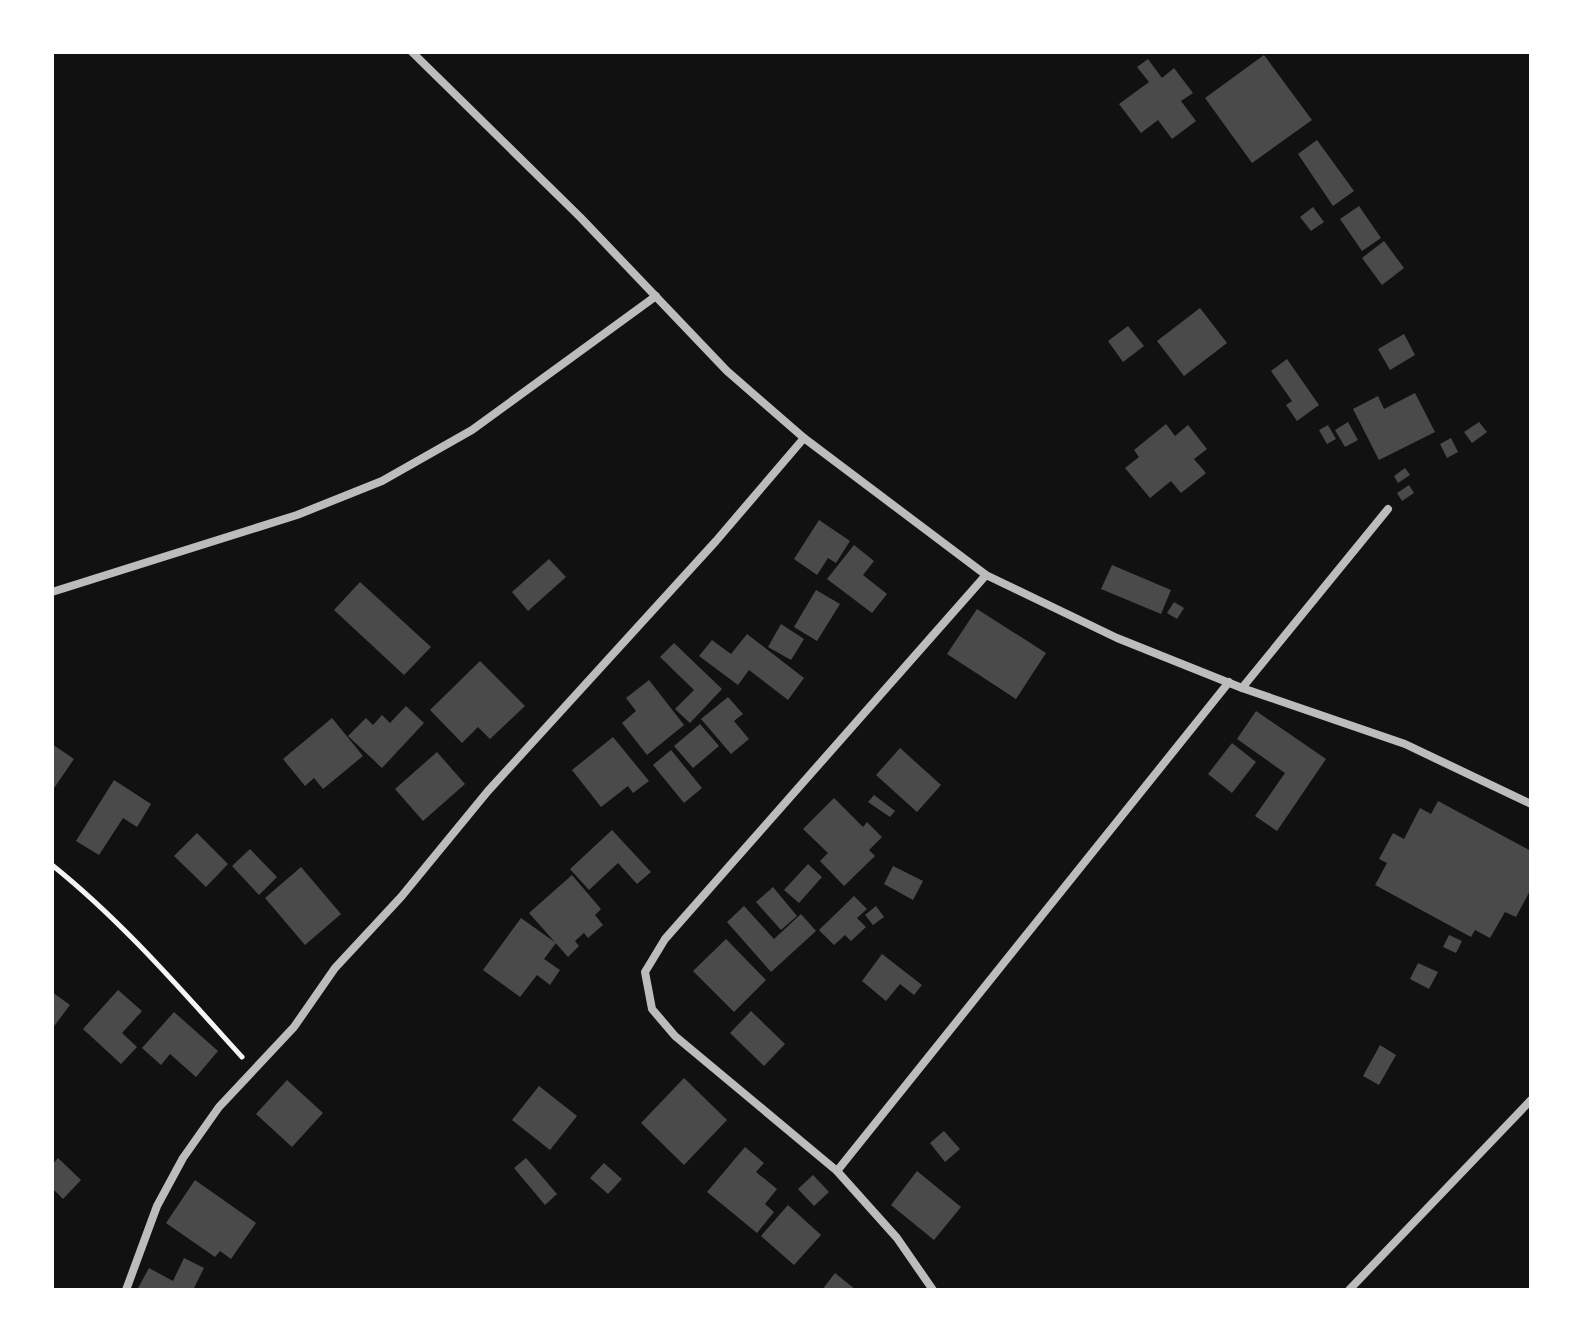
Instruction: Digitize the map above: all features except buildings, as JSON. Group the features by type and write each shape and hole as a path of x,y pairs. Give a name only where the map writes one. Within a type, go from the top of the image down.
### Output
{"street":[{"path":"412,52 580,217 727,371 804,438 986,575 1117,638 1242,688 1405,744 1531,804"},
{"path":"52,592 297,515 382,481 472,430 656,296"},
{"path":"126,1290 157,1206 183,1158 219,1107 294,1027 335,968 401,897 488,791 697,563 804,438"},
{"path":"1242,688 1388,509"},
{"path":"933,1290 897,1238 837,1171 675,1036 652,1009 645,972 665,939 986,575"},
{"path":"837,1171 1229,682"},
{"path":"1349,1290 1531,1100"}],"path":[{"path":"52,865 84,890 148,955 253,1070"}]}
